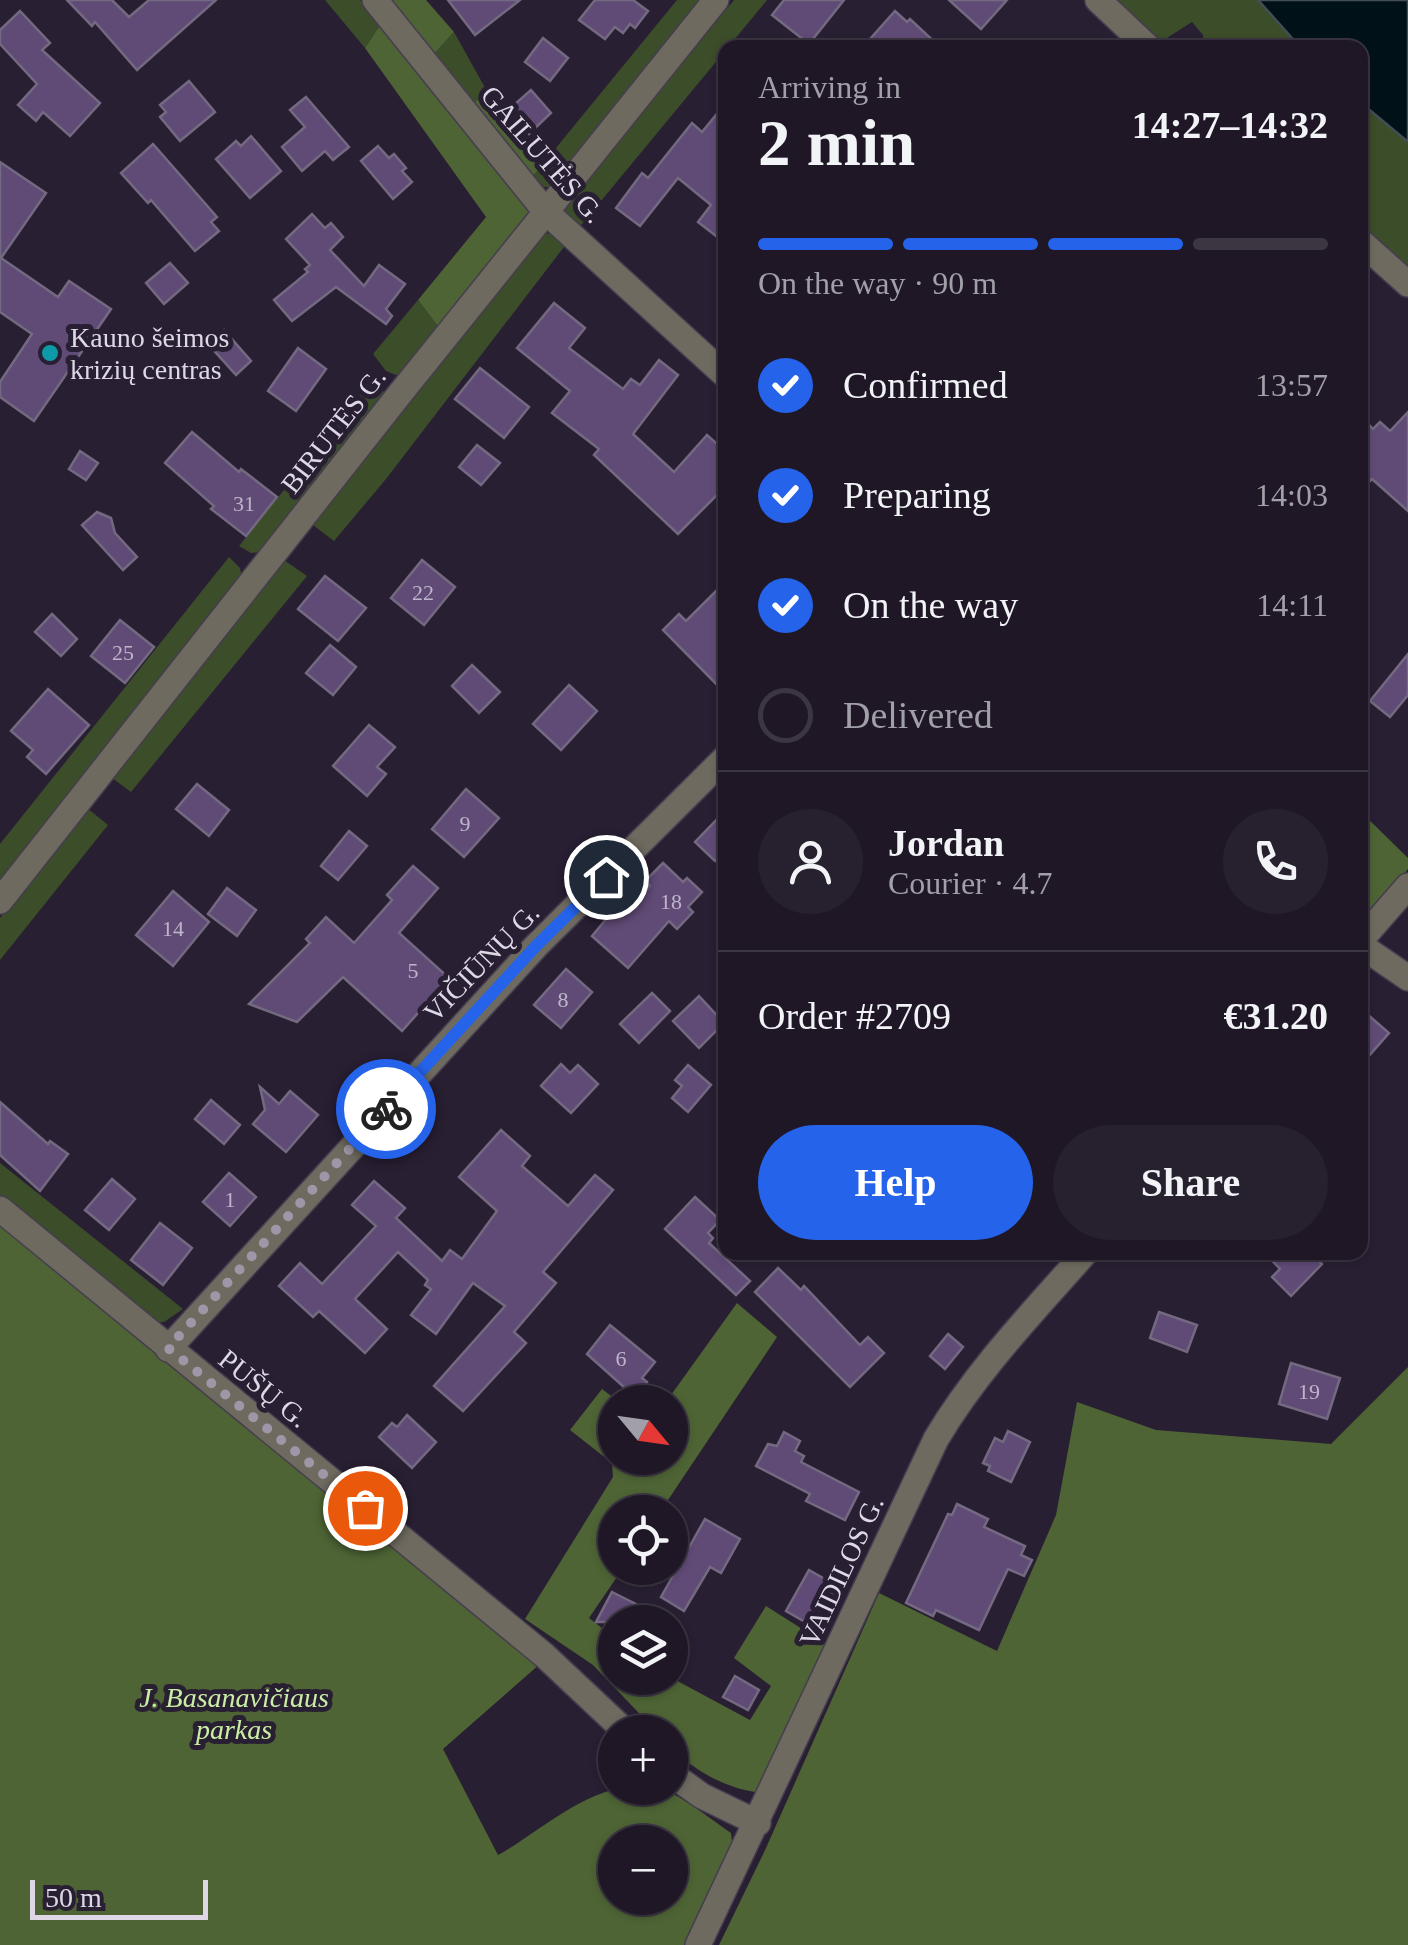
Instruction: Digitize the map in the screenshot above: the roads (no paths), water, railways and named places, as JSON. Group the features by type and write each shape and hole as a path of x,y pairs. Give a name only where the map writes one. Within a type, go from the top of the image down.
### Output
{"street":[{"name":"GAILUTĖS G.","path":"374,0 546,212 718,369"},
{"name":"BIRUTĖS G.","path":"0,901 716,0"},
{"path":"1098,0 1140,40"},
{"path":"1368,248 1408,284"},
{"name":"VIČIŪNŲ G.","path":"168,1348 536,946 718,765"},
{"path":"1368,934 1408,886"},
{"path":"1368,949 1408,978"},
{"name":"PUŠŲ G.","path":"0,1209 544,1655 608,1715"},
{"name":"VAIDILOS G.","path":"698,1945 936,1439 960,1398 988,1362 1079,1260"},
{"path":"688,1786 758,1823"}],"place":[{"name":"Kauno šeimos krizių centras","path":"50,353"}],"park label":[{"name":"J. Basanavičiaus parkas","path":"234,1713"}]}
